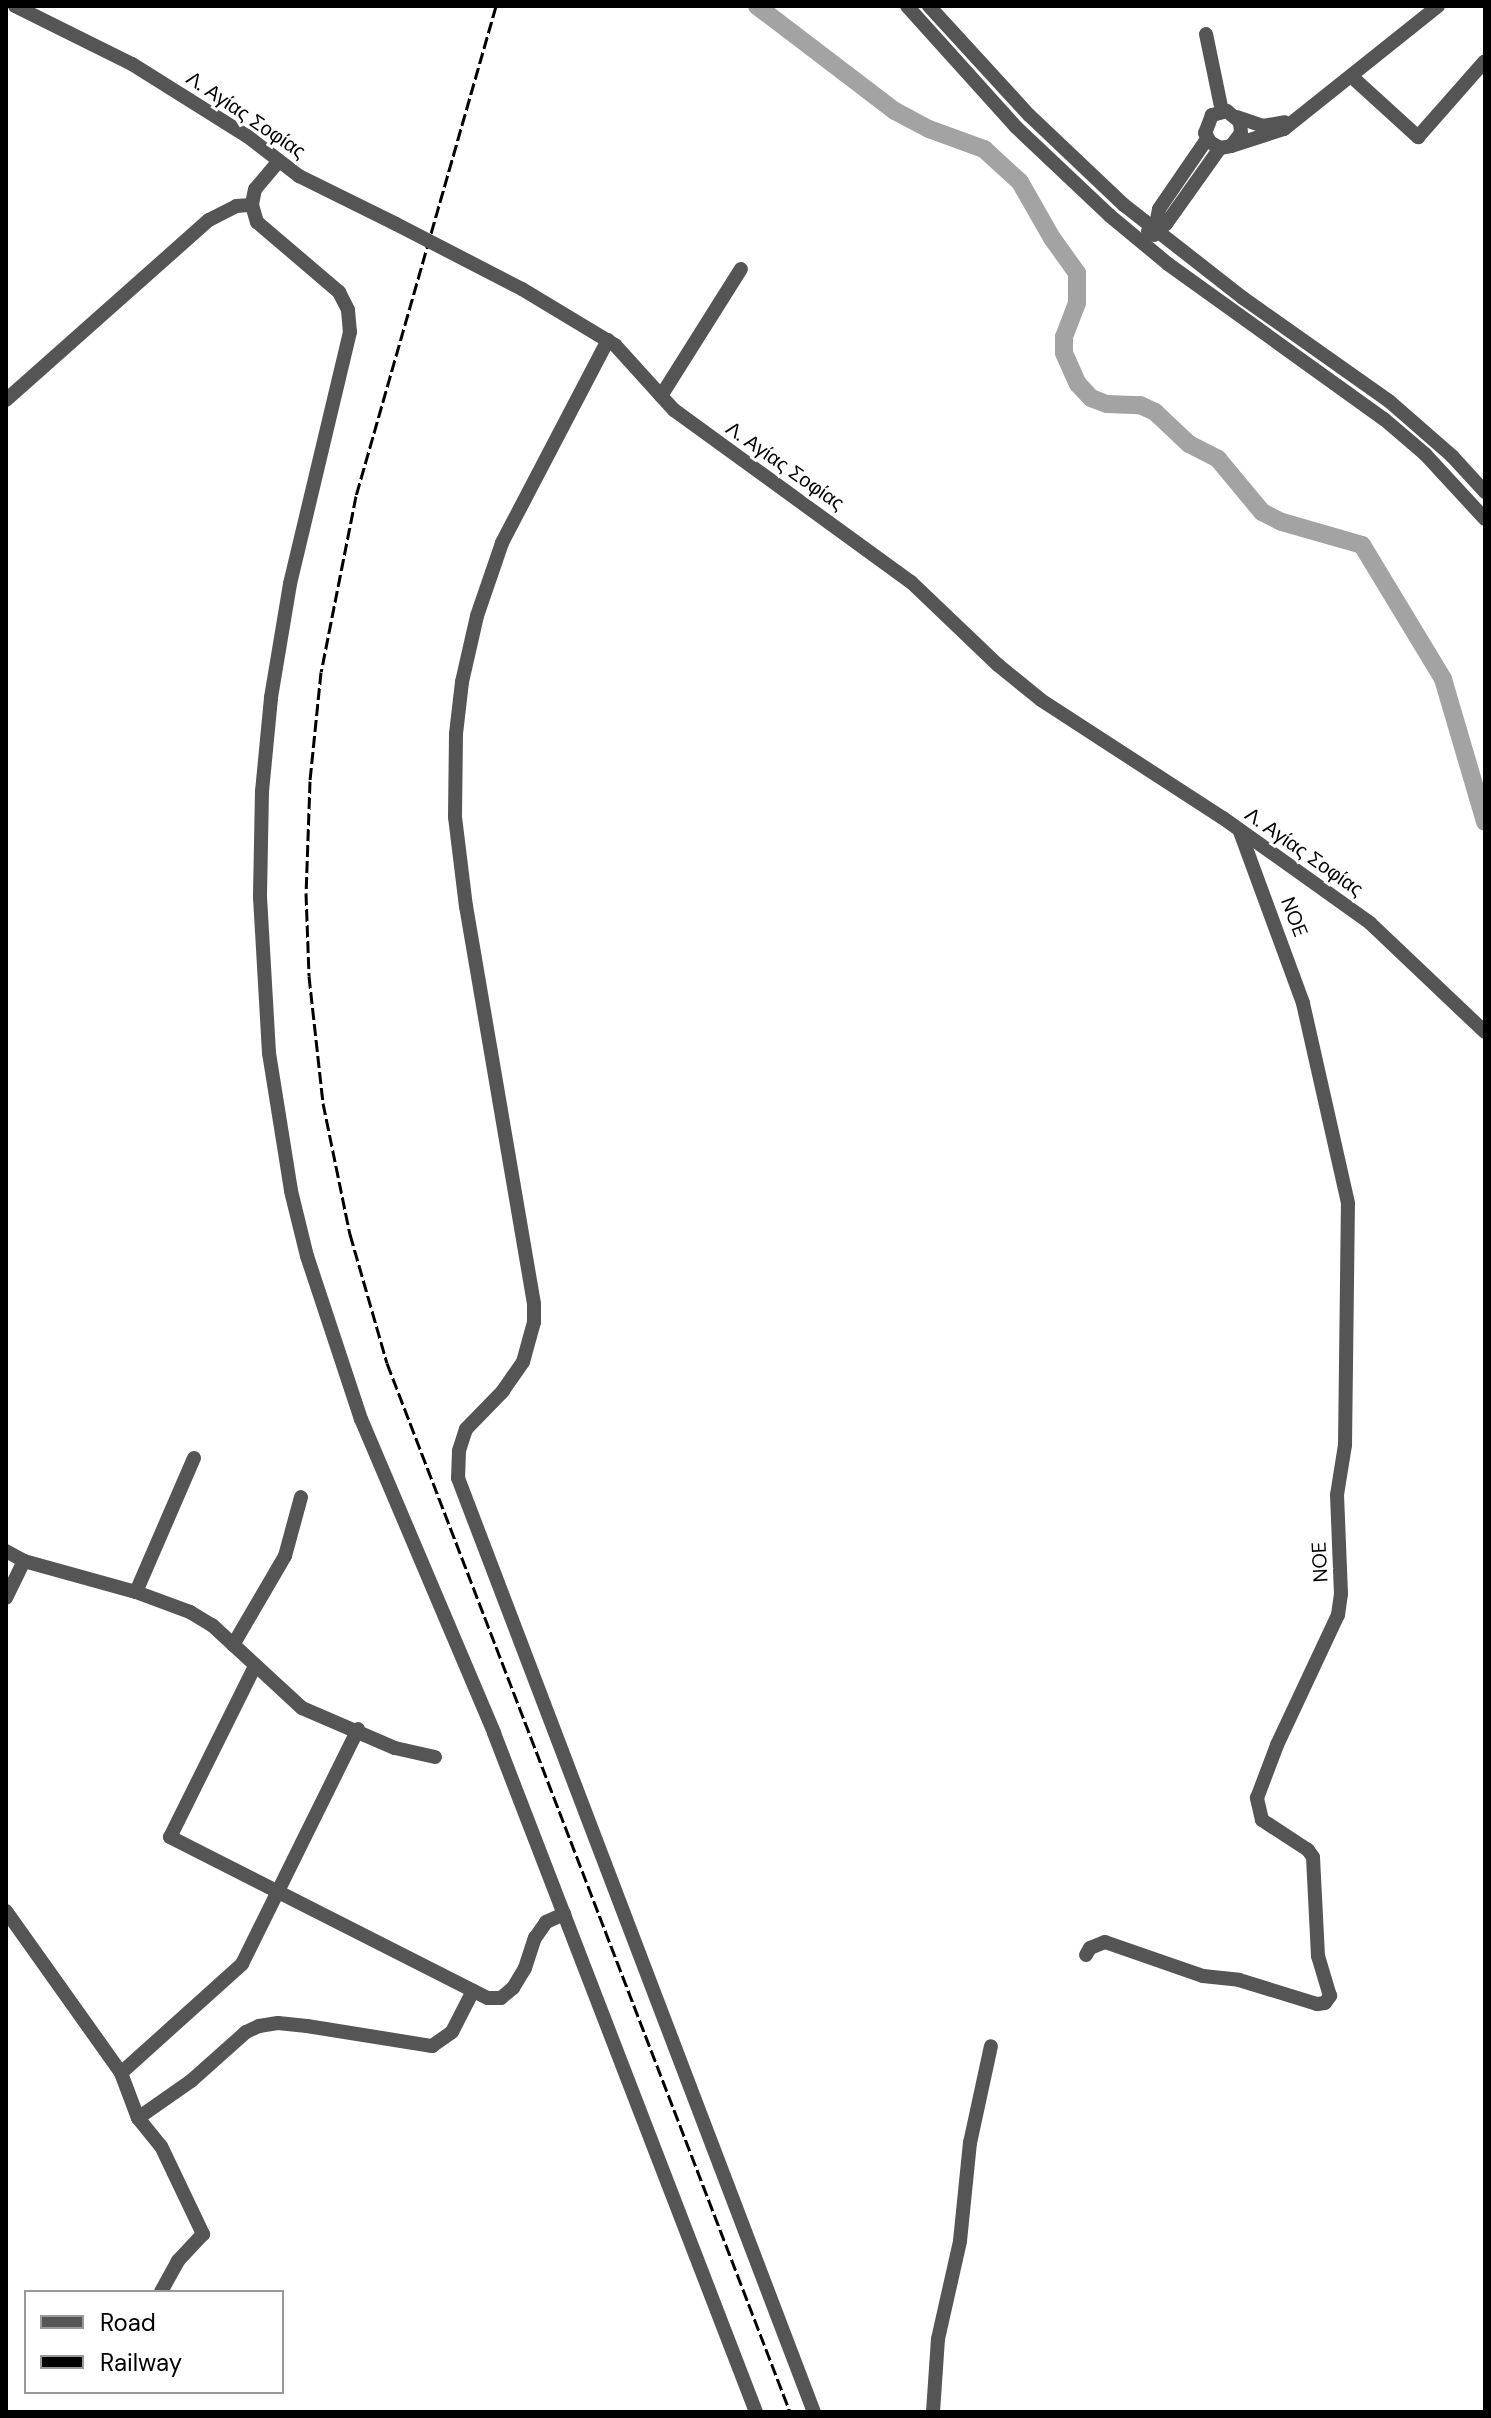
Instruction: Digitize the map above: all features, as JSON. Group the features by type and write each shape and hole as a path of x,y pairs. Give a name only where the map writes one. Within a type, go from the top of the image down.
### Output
{"street":[{"name":"Λ. Αγίας Σοφίας","path":"15,6 132,64 247,136 278,162 522,289 608,340 674,410 911,582 998,665 1041,700 1370,923 1485,1032"},
{"path":"907,6 1016,127 1132,234 1384,419 1434,463 1485,519"},
{"path":"929,6 1029,115 1124,205 1182,253 1389,401 1452,456 1485,492"},
{"path":"1219,144 1284,129 1438,6"},
{"path":"1206,34 1222,111"},
{"path":"1351,76 1418,137 1485,61"},
{"path":"1222,111 1263,126 1304,115"},
{"path":"1219,144 1205,130 1208,119 1222,111"},
{"path":"1154,252 1155,217 1172,202 1219,144 1241,133 1237,117"},
{"path":"278,162 255,189 252,205 257,222 339,292 348,310 350,332 290,584 271,698 262,791 260,897 269,1053 291,1191 307,1256 352,1395 494,1733 756,2412"},
{"path":"1124,205 1141,207 1172,202"},
{"path":"1172,202 1182,253"},
{"path":"6,400 209,220 236,206 252,205"},
{"path":"1132,234 1154,230"},
{"path":"661,396 741,269"},
{"path":"608,340 502,543 468,646 462,682 455,749 455,817 466,906 534,1304 534,1322 523,1362 503,1391 466,1429 459,1451 458,1478 815,2412"},
{"name":"NOE","path":"1086,1955 1090,1948 1105,1942 1203,1976 1239,1980 1317,2004 1325,2003 1330,1996 1318,1956 1313,1857 1308,1850 1262,1820 1257,1798 1277,1745 1338,1615 1341,1594 1337,1495 1345,1445 1348,1203 1303,1003 1240,832"},
{"path":"136,1592 194,1458"},
{"path":"233,1645 285,1556 301,1497"},
{"path":"6,1551 24,1561 136,1592 190,1612 212,1625 302,1708 322,1719 358,1729 395,1748 435,1757"},
{"path":"6,1598 24,1561"},
{"path":"255,1666 170,1837 488,1998 501,1998 513,1988 525,1968 535,1938 546,1922 564,1914"},
{"path":"121,2073 242,1964 281,1891 358,1729"},
{"path":"6,1911 121,2073 138,2118 161,2146 203,2234 178,2261 162,2290"},
{"path":"138,2118 191,2081 246,2032 259,2026 284,2024 432,2046 452,2032 473,1991"},
{"path":"933,2412 938,2339 960,2241 970,2143 991,2046"}],"waterway":[{"path":"757,6 895,111 929,129 984,149 1020,182 1052,238 1077,273 1077,303 1064,337 1064,353 1078,384 1091,398 1107,404 1140,405 1155,412 1189,444 1218,459 1262,512 1282,522 1362,545 1443,679 1485,822"}],"railway":[{"path":"496,6 356,496 321,672 310,781 306,893 309,976 323,1103 350,1234 387,1363 790,2412"}]}
